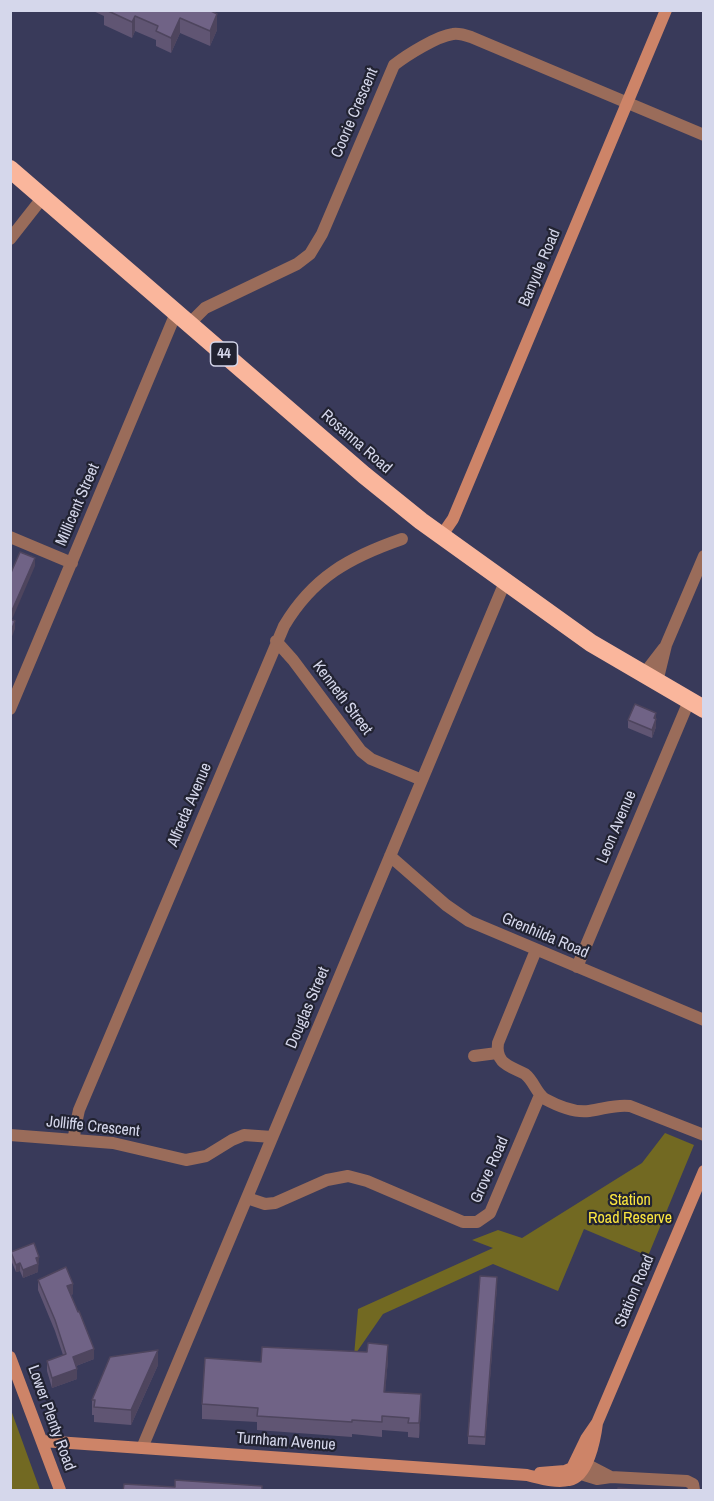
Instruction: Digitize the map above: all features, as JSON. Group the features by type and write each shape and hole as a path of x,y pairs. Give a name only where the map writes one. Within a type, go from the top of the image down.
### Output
{"highway":[{"name":"Rosanna Road","path":"10,169 372,482 442,536 591,643 696,705"}],"street":[{"name":"Banyule Road","path":"442,536 453,519 666,10"},
{"name":"Coorie Crescent","path":"183,318 297,264 310,254 322,234 394,65 441,38 455,34 464,35 704,135"},
{"path":"10,238 43,197"},
{"name":"Millicent Street","path":"10,709 72,563 183,318"},
{"path":"10,537 72,563"},
{"name":"Alfreda Avenue","path":"74,1139 80,1110 276,642 291,613 310,589 323,578 364,553 402,540"},
{"path":"650,678 704,556"},
{"name":"Douglas Street","path":"142,1448 506,582"},
{"name":"Kenneth Street","path":"276,642 293,660 361,751 371,759 422,780"},
{"name":"Leon Avenue","path":"577,967 696,705"},
{"name":"Grenhilda Road","path":"390,856 453,911 469,921 704,1020"},
{"path":"536,950 499,1038 497,1053 506,1066 527,1076 540,1095 557,1104 578,1111 618,1105 630,1106 704,1135"},
{"path":"474,1056 497,1053"},
{"name":"Grove Road","path":"249,1193 283,1198 335,1177 353,1177 463,1222 477,1222 490,1213 540,1095"},
{"name":"Jolliffe Crescent","path":"10,1135 74,1139 131,1146 186,1160 206,1156 237,1138 249,1134 269,1143"},
{"name":"Station Road","path":"576,1470 586,1439 597,1423 704,1171"},
{"name":"Lower Plenty Road","path":"10,1357 60,1491"},
{"name":"Turnham Avenue","path":"42,1441 527,1475 576,1470"},
{"path":"576,1470 611,1477 687,1481 693,1484 694,1491"}],"green space":[{"name":"Station Road Reserve","path":"665,1133 694,1145 648,1256 584,1229 558,1291 493,1264 383,1314 354,1356 358,1309 493,1248 472,1240 498,1230 522,1238 642,1163"},
{"path":"11,1410 40,1490 11,1490"}],"building":[{"path":"106,10 209,10 217,14 210,31 180,18 171,38 156,31 158,26 135,16 132,22"},
{"path":"20,552 35,558 10,615 10,575"},
{"path":"10,619 15,621 11,631 10,631"},
{"path":"635,704 656,713 652,730 628,720"},
{"path":"34,1243 39,1257 36,1258 38,1264 23,1270 20,1263 16,1265 11,1252"},
{"path":"66,1267 73,1284 67,1286 94,1349 73,1357 77,1369 52,1378 47,1361 66,1354 38,1280"},
{"path":"480,1276 497,1277 485,1437 468,1436"},
{"path":"368,1343 388,1345 384,1392 421,1394 419,1423 408,1423 409,1418 382,1416 382,1422 352,1420 352,1422 257,1416 258,1408 202,1404 205,1358 261,1362 262,1347 367,1352"},
{"path":"158,1350 131,1410 94,1407 95,1400 92,1400 110,1357"},
{"path":"175,1480 262,1486 262,1491 123,1491 124,1484 175,1487"},
{"path":"618,1488 649,1491 618,1491"}]}
